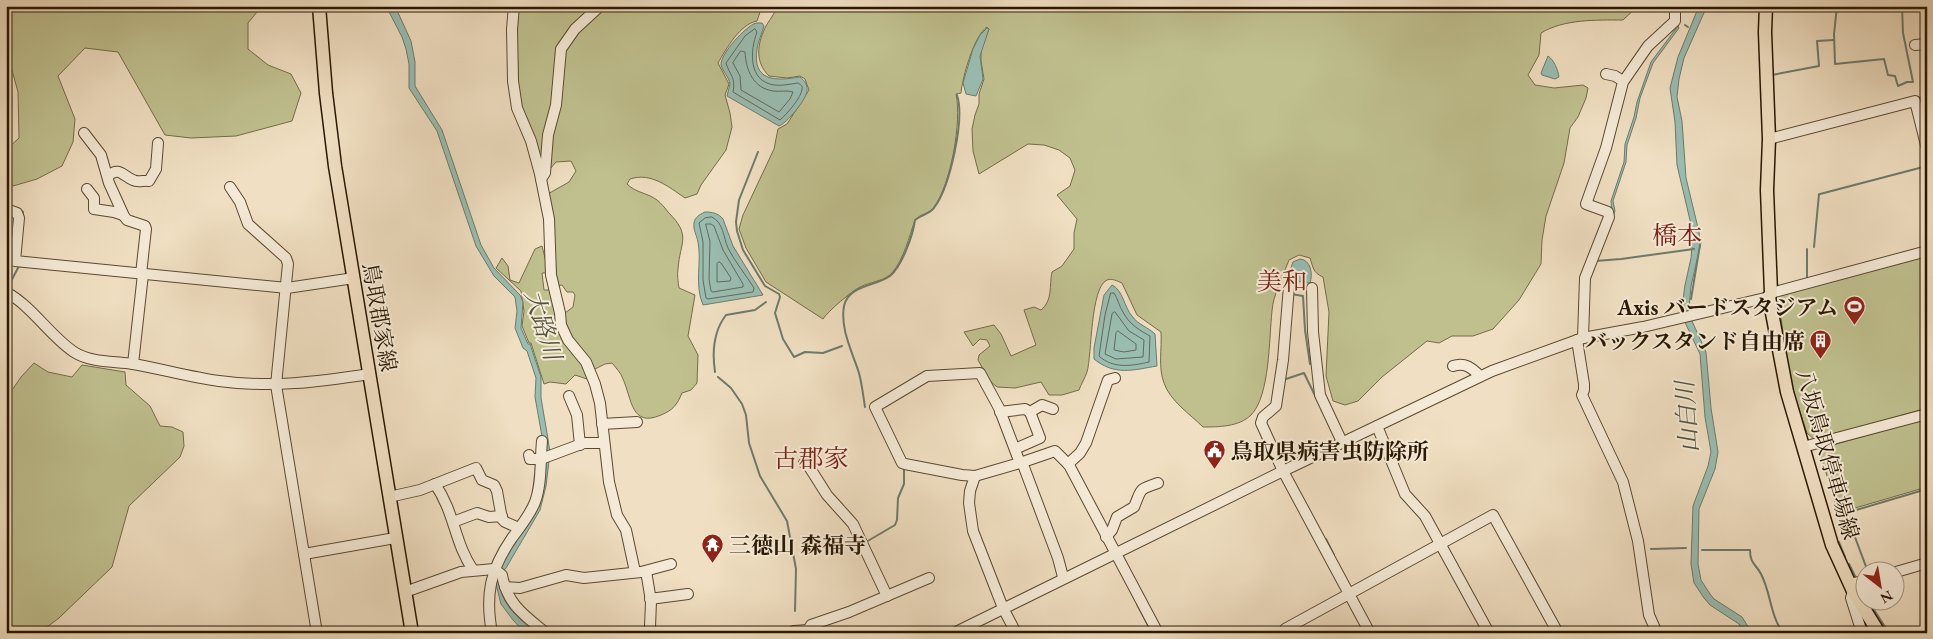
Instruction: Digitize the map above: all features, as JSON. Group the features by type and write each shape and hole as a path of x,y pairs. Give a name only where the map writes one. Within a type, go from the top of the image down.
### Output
{"main road":[{"name":"鳥取郡家線","path":"320,6 326,93 412,633"},
{"name":"八坂鳥取停車場線","path":"1766,6 1765,32 1769,139 1767,190 1770,295 1787,392 1832,545 1852,587 1879,633"}],"street":[{"path":"514,6 512,29 514,90 517,108 531,141 541,179 549,219 551,275 561,324 568,340 579,352 591,372 600,403 609,484 617,515 626,530 635,572"},
{"path":"541,179 545,173 548,136 556,105 561,49 575,29 600,6"},
{"path":"1656,633 1649,616 1638,542 1623,482 1582,395 1584,384 1580,339 1585,278 1609,217 1608,212 1586,204 1606,148 1624,81 1648,46 1671,26 1675,20 1674,6"},
{"path":"1915,45 1927,44"},
{"path":"1606,74 1624,81"},
{"path":"1769,139 1915,101 1927,149"},
{"path":"84,133 101,155 109,183 123,215 127,220 145,226 146,229 133,364"},
{"path":"108,176 118,171 133,181 149,181 156,169 158,143"},
{"path":"230,187 240,202 248,224 286,258 288,264 276,385 317,633"},
{"path":"87,189 94,198 94,209 123,215"},
{"path":"6,209 17,214 19,218 15,261 287,288 354,278"},
{"path":"954,633 1063,577 1480,376 1580,339 1680,319 1927,251"},
{"path":"1289,286 1283,360 1276,406 1263,417 1261,423 1283,470 1370,633"},
{"path":"1312,288 1313,332 1320,394 1342,442"},
{"path":"6,292 21,300 74,352 90,359 133,364 218,381 276,385 308,383 370,374"},
{"path":"1453,366 1460,364 1471,367 1480,376"},
{"path":"1063,577 1058,558 1021,463 1000,412 980,373 927,376 875,407 902,463 974,476 1021,463 1055,450 1068,464 1158,633"},
{"path":"1068,464 1080,453 1086,443 1108,380 1115,378"},
{"path":"569,396 577,415 580,444"},
{"path":"1030,412 1042,405 1053,409"},
{"path":"1000,412 1025,409 1030,412 1040,438 1015,449"},
{"path":"1803,447 1927,414"},
{"path":"602,424 637,422"},
{"path":"1377,426 1405,494 1425,516 1489,633"},
{"path":"492,633 489,591 519,528 534,503 540,476 542,441"},
{"path":"529,454 530,459 541,459 580,444 604,443"},
{"path":"804,463 808,465 827,495 853,524 887,596"},
{"path":"389,497 435,484 476,468 482,480 494,485 497,490 505,522 519,528"},
{"path":"974,476 969,493 969,514 973,531 1003,608 1016,633"},
{"path":"1106,537 1112,530 1117,517 1134,507 1139,491 1142,488 1158,483"},
{"path":"435,484 447,503 461,550 473,570"},
{"path":"453,522 477,513 489,518 502,516"},
{"path":"1287,633 1285,629 1493,515 1558,633"},
{"path":"304,554 396,538"},
{"path":"505,586 520,588 566,575 584,578 646,571 671,564"},
{"path":"1906,569 1927,564"},
{"path":"405,592 461,572 473,570 497,572"},
{"path":"646,571 652,633"},
{"path":"497,572 514,605 546,633"},
{"path":"794,631 808,630 811,625 929,578"},
{"path":"1856,585 1852,587 1851,598 1862,633"},
{"path":"650,598 688,594"}],"green space":[{"path":"6,6 262,6 248,23 248,49 268,65 291,74 301,93 292,121 236,136 191,138 165,135 118,52 85,48 58,76 75,119 73,142 62,166 37,179 13,186 6,170 6,150 19,138 18,92 6,48"},
{"path":"516,6 598,6 563,42 545,163 537,161 519,107"},
{"path":"601,6 762,6 757,21 739,32 729,44 718,63 729,84 725,95 732,127 726,150 701,185 697,194 685,198 673,189 645,177 630,179 627,184 658,201 680,227 683,239 678,271 679,288 695,295 688,336 698,355 697,383 691,390 682,393 672,409 651,418 644,418 638,415 631,403 622,377 612,363 605,364 591,371 570,341 561,316 573,307 575,295 573,292 567,292 562,285 554,286 546,195 569,182 576,171 571,161 556,162 550,169 546,169 561,53"},
{"path":"777,6 1638,6 1623,20 1591,20 1570,23 1550,28 1541,33 1539,55 1528,75 1535,85 1554,88 1583,85 1588,88 1578,117 1570,128 1564,163 1546,216 1541,264 1519,300 1493,329 1473,336 1452,336 1439,343 1427,341 1382,377 1358,401 1345,405 1333,401 1326,376 1329,312 1323,277 1315,272 1310,258 1299,255 1289,260 1274,299 1268,366 1262,395 1257,406 1251,415 1241,422 1228,426 1203,427 1167,390 1161,371 1161,332 1137,315 1122,283 1115,280 1107,280 1101,286 1097,295 1092,323 1089,363 1079,390 1062,395 1049,395 1041,382 1015,388 997,387 989,380 978,360 979,355 990,346 987,340 980,339 973,346 964,332 994,325 1001,334 1011,356 1036,345 1024,310 1034,307 1041,310 1045,306 1050,292 1052,272 1062,266 1074,249 1074,233 1077,219 1057,195 1070,186 1075,170 1070,158 1059,150 1044,145 1028,144 979,174 973,151 972,129 984,79 981,49 989,29 987,27 973,48 966,68 961,93 956,94 957,120 954,152 940,197 930,211 915,220 903,255 892,273 885,278 856,289 835,306 823,319 766,282 746,248 739,229 743,215 774,149 778,129 787,124 809,90 805,79 800,76 787,78 769,76 761,65 759,59 760,41"},
{"path":"542,246 549,273 542,273 544,290 553,290 558,312 590,375 587,379 575,375 566,384 550,382 544,384 531,343 529,343 522,326 524,311 521,291 496,268 502,258 508,266 510,280 519,283 535,249"},
{"name":"Axis バードスタジアム","path":"1927,254 1927,408 1815,440 1807,433 1793,391 1786,357 1778,294"},
{"path":"34,363 48,372 72,377 82,365 125,372 126,385 150,406 160,426 172,427 183,432 184,446 180,457 129,506 112,567 59,618 39,633 6,633 6,393 10,393"},
{"path":"1927,418 1927,487 1838,513 1819,449"}],"water":[{"path":"386,6 395,6 411,41 415,62 415,86 442,130 481,245 494,268 520,295 523,302 521,328 528,344 530,344 541,377 541,398 550,453 546,486 540,510 506,568 499,576 505,601 516,615 536,633 525,633 513,620 501,604 496,584 498,568 536,506 543,442 535,397 536,378 527,351 523,348 515,328 517,311 515,297 494,276 476,246 437,131 409,88 409,64 406,49"},
{"path":"1699,6 1707,6 1684,58 1677,97 1682,121 1686,178 1699,232 1700,247 1691,286 1689,309 1692,321 1706,352 1711,408 1718,452 1715,469 1699,509 1698,564 1701,580 1710,594 1714,599 1742,617 1752,633 1744,633 1739,624 1710,605 1694,583 1691,564 1693,506 1708,466 1711,452 1705,417 1700,354 1681,314 1691,258 1693,233 1677,165 1675,122 1670,88 1678,57"},
{"path":"756,23 762,23 764,26 756,60 758,68 768,77 775,79 800,77 807,87 806,95 800,105 787,121 779,126 727,96 730,84 721,65 722,60 734,41 746,29"},
{"path":"1678,26 1679,28 1653,63 1640,98 1627,145 1626,162 1613,201 1615,211 1603,244 1612,213 1611,201 1624,162 1625,144 1637,102 1651,62"},
{"path":"987,28 989,29 980,56 983,79 976,96 966,94 963,83 973,49 980,35"},
{"path":"1548,56 1558,71 1559,77 1555,79 1541,73"},
{"path":"6,69 12,98 11,126 6,130"},
{"path":"705,212 715,213 723,219 733,246 763,295 703,305 699,289 699,250 694,226 696,218"},
{"path":"1300,259 1309,265 1310,283 1294,281 1288,276 1293,262"},
{"path":"1112,285 1119,291 1134,319 1155,334 1157,366 1117,370 1109,368 1094,359 1094,348 1104,295"}],"waterway":[{"path":"395,10 407,6"},
{"path":"1837,6 1834,34 1835,64 1884,59 1888,75 1895,76 1898,86 1907,82 1913,82 1903,33 1902,6"},
{"path":"1772,75 1819,66 1817,41 1834,40"},
{"path":"865,407 859,373 845,332 844,306 851,294 857,290 890,276 899,265 906,250 915,220 932,210 940,198 950,169 957,136 959,120 957,95"},
{"path":"1918,98 1927,96"},
{"path":"758,152 739,200 736,222 743,250 765,286 779,294 780,297 775,313 783,339 794,357 805,352 823,353 842,346"},
{"path":"1820,194 1927,166"},
{"path":"1814,247 1819,194"},
{"path":"18,208 23,212 23,215"},
{"path":"1691,299 1701,239"},
{"path":"1595,261 1694,249"},
{"path":"1807,249 1807,279"},
{"path":"6,284 9,285 19,266"},
{"path":"1291,294 1303,296 1310,364"},
{"path":"715,372 714,342 718,328 726,315 755,310 766,302"},
{"path":"1283,380 1304,373 1324,414"},
{"path":"718,377 731,388 742,404 746,415 749,443 760,476 787,521 796,569 795,611"},
{"path":"866,542 895,525 898,498 904,484 904,468"},
{"path":"1864,562 1846,513 1927,489"},
{"path":"1326,539 1334,555"},
{"path":"1839,542 1845,557"},
{"path":"1651,549 1686,548"},
{"path":"1702,550 1750,550 1751,558 1764,581 1775,619 1783,633"},
{"path":"1849,564 1856,578"},
{"path":"1137,604 1152,633"},
{"path":"1875,612 1889,633"}],"place":[{"name":"Axis バードスタジアム","path":"1854,326"},
{"name":"バックスタンド自由席","path":"1821,360"},
{"name":"鳥取県病害虫防除所","path":"1215,470"},
{"name":"三徳山 森福寺","path":"713,564"}],"district":[{"name":"橋本","path":"1677,235"},
{"name":"美和","path":"1282,281"},
{"name":"古郡家","path":"811,458"}],"water label":[{"name":"大路川","path":"543,325"},
{"name":"山白川","path":"1687,417"}]}
